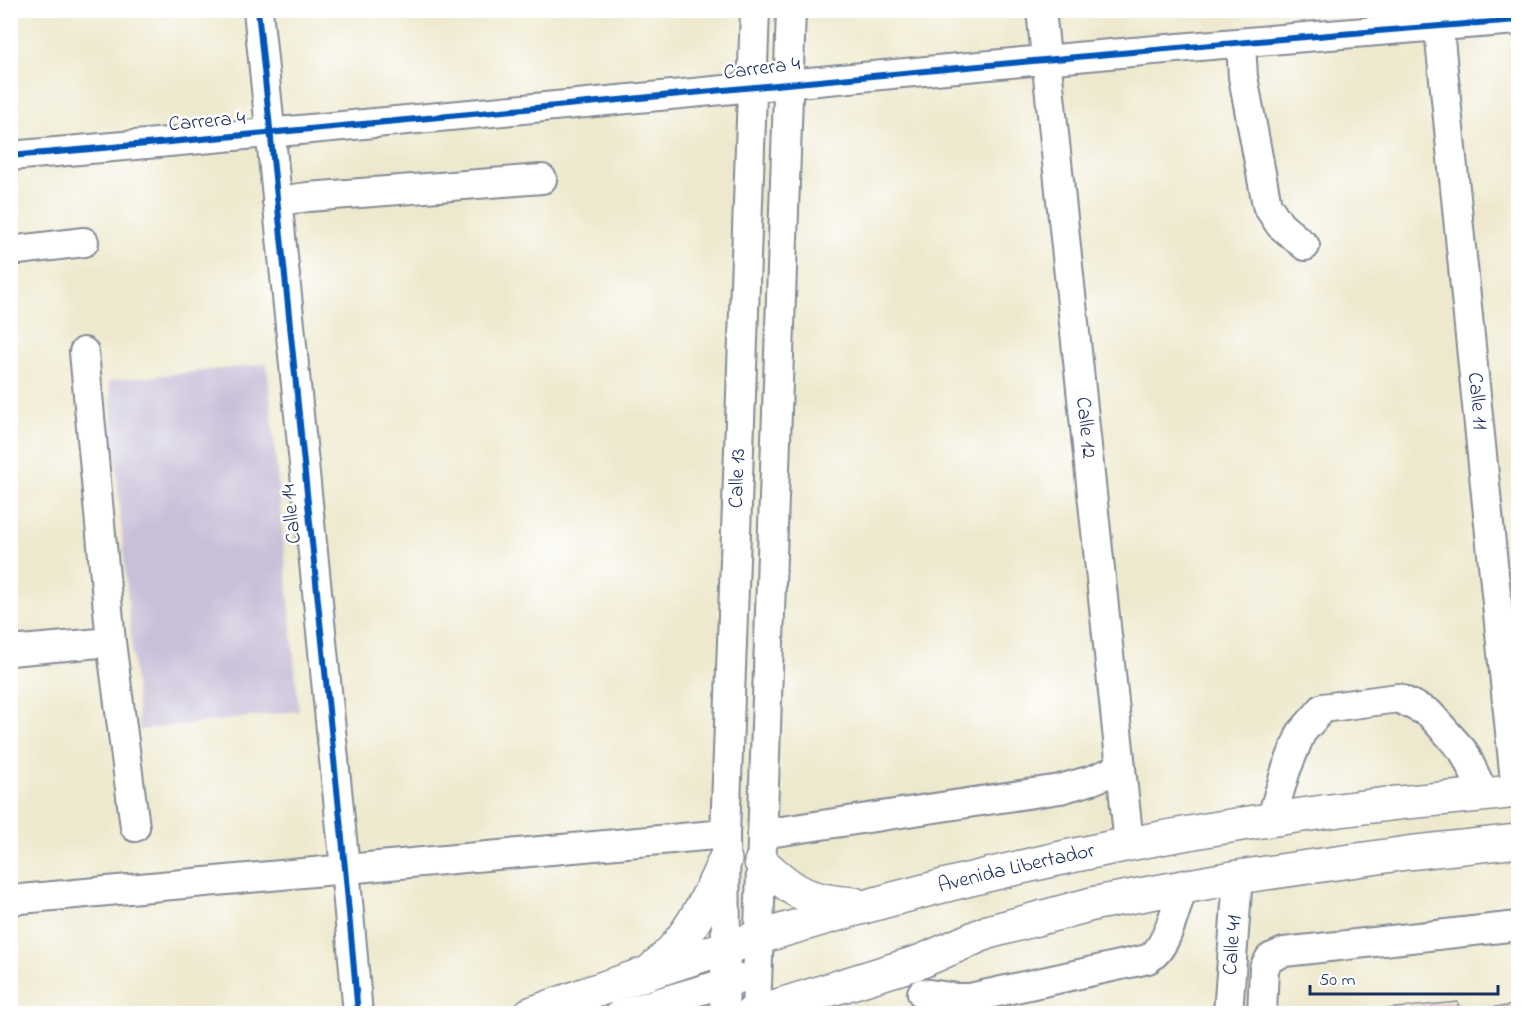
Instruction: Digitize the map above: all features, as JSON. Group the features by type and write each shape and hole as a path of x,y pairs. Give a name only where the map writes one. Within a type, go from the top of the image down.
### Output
{"main road":[{"name":"Avenida Libertador","path":"530,1014 758,936 995,873 1129,844 1271,820 1396,803 1506,793"},
{"path":"754,1013 924,980 988,932 1095,903 1238,877 1407,853 1518,841"},
{"path":"652,971 676,946 693,921 711,890 725,847"},
{"path":"761,848 782,881 806,896 828,902 868,905"},
{"path":"824,1014 835,1005 883,983 924,980"}],"street":[{"name":"Calle 14","path":"258,10 358,1014"},
{"name":"Calle 13","path":"723,1014 726,946 725,847 755,10"},
{"name":"Calle 13","path":"754,1013 791,10"},
{"name":"Calle 12","path":"1041,10 1129,844"},
{"name":"Carrera 4","path":"10,156 270,134 751,88 788,82 1241,43 1438,18 1518,20"},
{"name":"Calle 11","path":"1438,18 1506,793"},
{"path":"1241,43 1243,77 1267,205 1280,225 1305,246"},
{"path":"277,201 542,179"},
{"path":"10,250 84,242"},
{"path":"84,352 111,642 135,827"},
{"path":"10,651 111,642"},
{"path":"1271,820 1286,770 1301,733 1323,708 1398,698 1429,712 1464,752 1506,793"},
{"path":"761,848 1060,789 1092,780 1121,768"},
{"path":"10,900 345,868 725,847"},
{"name":"Calle 41","path":"1228,1014 1238,877"},
{"path":"924,980 958,998 970,998 1148,959 1156,954 1163,944 1183,887"},
{"path":"1262,1014 1264,968 1270,958 1284,952 1518,926"},
{"path":"620,1014 757,974"}],"shaded area":[{"path":"267,364 299,711 139,730 109,381"}],"building":[{"path":"1458,1002 1459,1014 1356,1014 1356,1012"},
{"path":"1518,1005 1518,1014 1476,1014 1475,1009"}],"cycle path":[{"path":"258,10 358,1014"},
{"path":"10,156 952,68 1518,20"}]}
